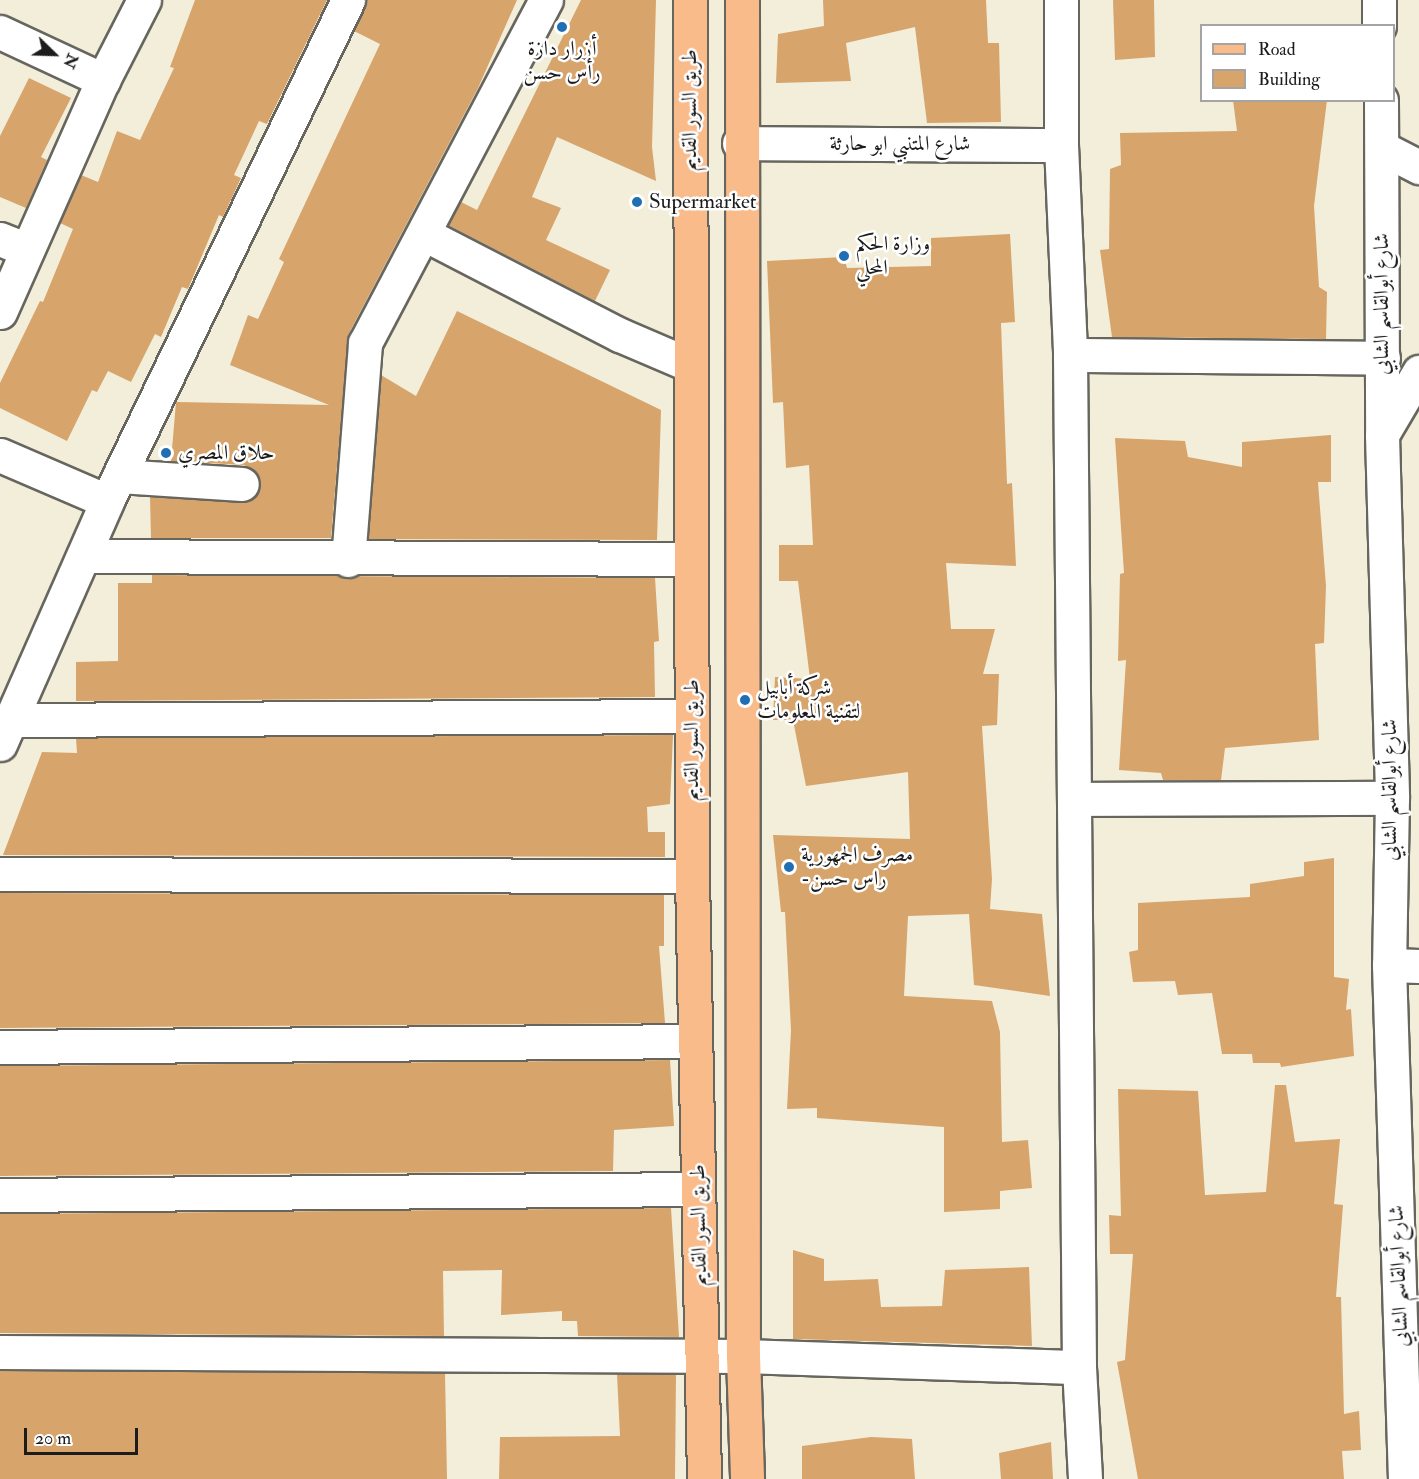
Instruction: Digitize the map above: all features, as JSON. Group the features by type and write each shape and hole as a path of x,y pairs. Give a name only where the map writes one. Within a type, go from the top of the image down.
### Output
{"main road":[{"name":"طريق السور القديم","path":"690,0 689,559 692,876 704,1479"},
{"name":"طريق السور القديم","path":"742,0 739,143 743,1356 747,1479"}],"street":[{"path":"0,312 14,245 144,0"},
{"path":"348,0 113,489 6,732 692,716"},
{"path":"348,560 365,343 546,0"},
{"path":"1061,0 1061,145 1070,355 1076,799 1079,1367 1085,1479"},
{"path":"1379,0 1379,24"},
{"path":"0,32 103,80"},
{"name":"شارع أبوالقاسم الشابي","path":"1381,102 1382,435 1392,798 1404,965 1405,1479"},
{"name":"شارع المتنبي ابو حارثة","path":"739,143 1061,145"},
{"path":"1382,148 1419,166"},
{"path":"424,234 620,335 690,364"},
{"path":"1070,355 1383,358"},
{"path":"1382,435 1419,372"},
{"path":"0,455 113,489 242,484"},
{"path":"84,556 348,560 689,559"},
{"path":"1076,799 1392,798"},
{"path":"0,874 692,876"},
{"path":"0,1047 694,1041"},
{"path":"0,1195 698,1189"},
{"path":"0,1352 743,1356 1079,1367"}],"building":[{"path":"195,0 327,0 267,124 259,121 234,175 241,178 223,217 219,215 188,289 182,287 161,337 155,334 131,382 108,371 97,392 92,390 67,441 0,408 0,383 40,301 43,302 73,229 60,223 81,175 98,182 117,131 140,140 174,68 170,67"},
{"path":"367,0 517,0 478,88 348,335 331,538 151,538 150,497 241,503 251,500 261,486 258,475 244,465 171,461 176,402 329,405 230,365 248,315 258,319 284,262 279,259 380,44 354,31"},
{"path":"581,0 656,0 652,147 656,181 557,137 532,197 561,208 546,240 610,270 595,301 448,225 461,202 477,210"},
{"path":"823,0 986,0 988,43 999,43 1001,122 927,123 915,27 846,43 851,81 776,83 778,34 824,26"},
{"path":"1113,0 1154,0 1155,57 1115,60"},
{"path":"29,78 71,98 41,157 47,160 26,208 0,197 0,136"},
{"path":"1233,102 1327,102 1314,206 1319,287 1327,292 1326,339 1112,337 1100,250 1109,249 1110,169 1121,165 1120,133 1237,131"},
{"path":"1010,234 1015,322 1001,323 1007,484 1012,483 1016,566 946,563 951,629 995,629 983,674 999,674 997,725 982,726 992,879 990,909 1042,914 1050,996 974,985 969,914 908,916 904,996 992,1001 1000,1032 1002,1142 1028,1140 1032,1188 1000,1191 1000,1209 944,1212 944,1127 817,1118 817,1108 787,1109 791,1030 785,912 781,912 773,835 910,839 908,772 806,786 793,720 773,720 775,677 810,679 798,581 779,581 779,545 813,545 809,465 786,468 783,402 773,403 767,261 844,257 847,268 931,266 931,238"},
{"path":"457,311 661,410 657,540 368,539 381,375 416,396"},
{"path":"1331,435 1331,482 1318,482 1326,586 1324,643 1315,644 1319,740 1225,748 1221,780 1163,780 1161,773 1119,770 1126,660 1118,661 1120,574 1124,573 1115,438 1185,441 1188,457 1242,467 1242,442"},
{"path":"152,575 655,578 659,641 654,642 655,697 76,701 76,662 118,661 118,583 152,583"},
{"path":"673,735 670,804 647,807 648,832 665,832 665,857 3,855 42,752 77,753 76,738"},
{"path":"1334,858 1334,977 1349,979 1346,1010 1351,1009 1354,1056 1281,1067 1280,1063 1253,1063 1252,1054 1222,1054 1212,993 1178,995 1175,981 1133,982 1129,952 1138,950 1138,903 1250,897 1250,884 1304,876 1304,862"},
{"path":"0,893 664,895 664,946 659,946 665,1023 0,1028"},
{"path":"670,1060 674,1126 614,1130 613,1171 0,1176 0,1066"},
{"path":"1275,1085 1286,1085 1295,1142 1340,1139 1334,1204 1343,1205 1336,1297 1341,1297 1344,1414 1359,1411 1361,1450 1342,1451 1344,1479 1138,1479 1117,1362 1125,1360 1133,1254 1110,1254 1109,1215 1121,1216 1118,1089 1198,1091 1205,1195 1266,1192"},
{"path":"671,1208 679,1337 578,1336 577,1321 562,1321 562,1311 501,1315 502,1270 443,1271 444,1336 0,1333 0,1214"},
{"path":"793,1250 824,1259 824,1281 878,1279 881,1307 942,1306 945,1270 1029,1267 1032,1346 793,1339"},
{"path":"0,1371 445,1373 447,1479 0,1479"},
{"path":"617,1374 676,1374 675,1479 499,1479 500,1437 620,1436"},
{"path":"871,1437 912,1439 915,1479 802,1479 802,1446"},
{"path":"1051,1442 1053,1479 1001,1479 999,1453"}],"place":[{"name":"أزرار دازة رأس حسن","path":"562,27"},
{"name":"Supermarket","path":"637,202"},
{"name":"وزارة الحكم المحلي","path":"844,256"},
{"name":"حلاق المصري","path":"166,453"},
{"name":"شركة أبابيل لتقنية المعلومات","path":"745,700"},
{"name":"مصرف الجمهورية -راس حسن","path":"789,867"}]}
